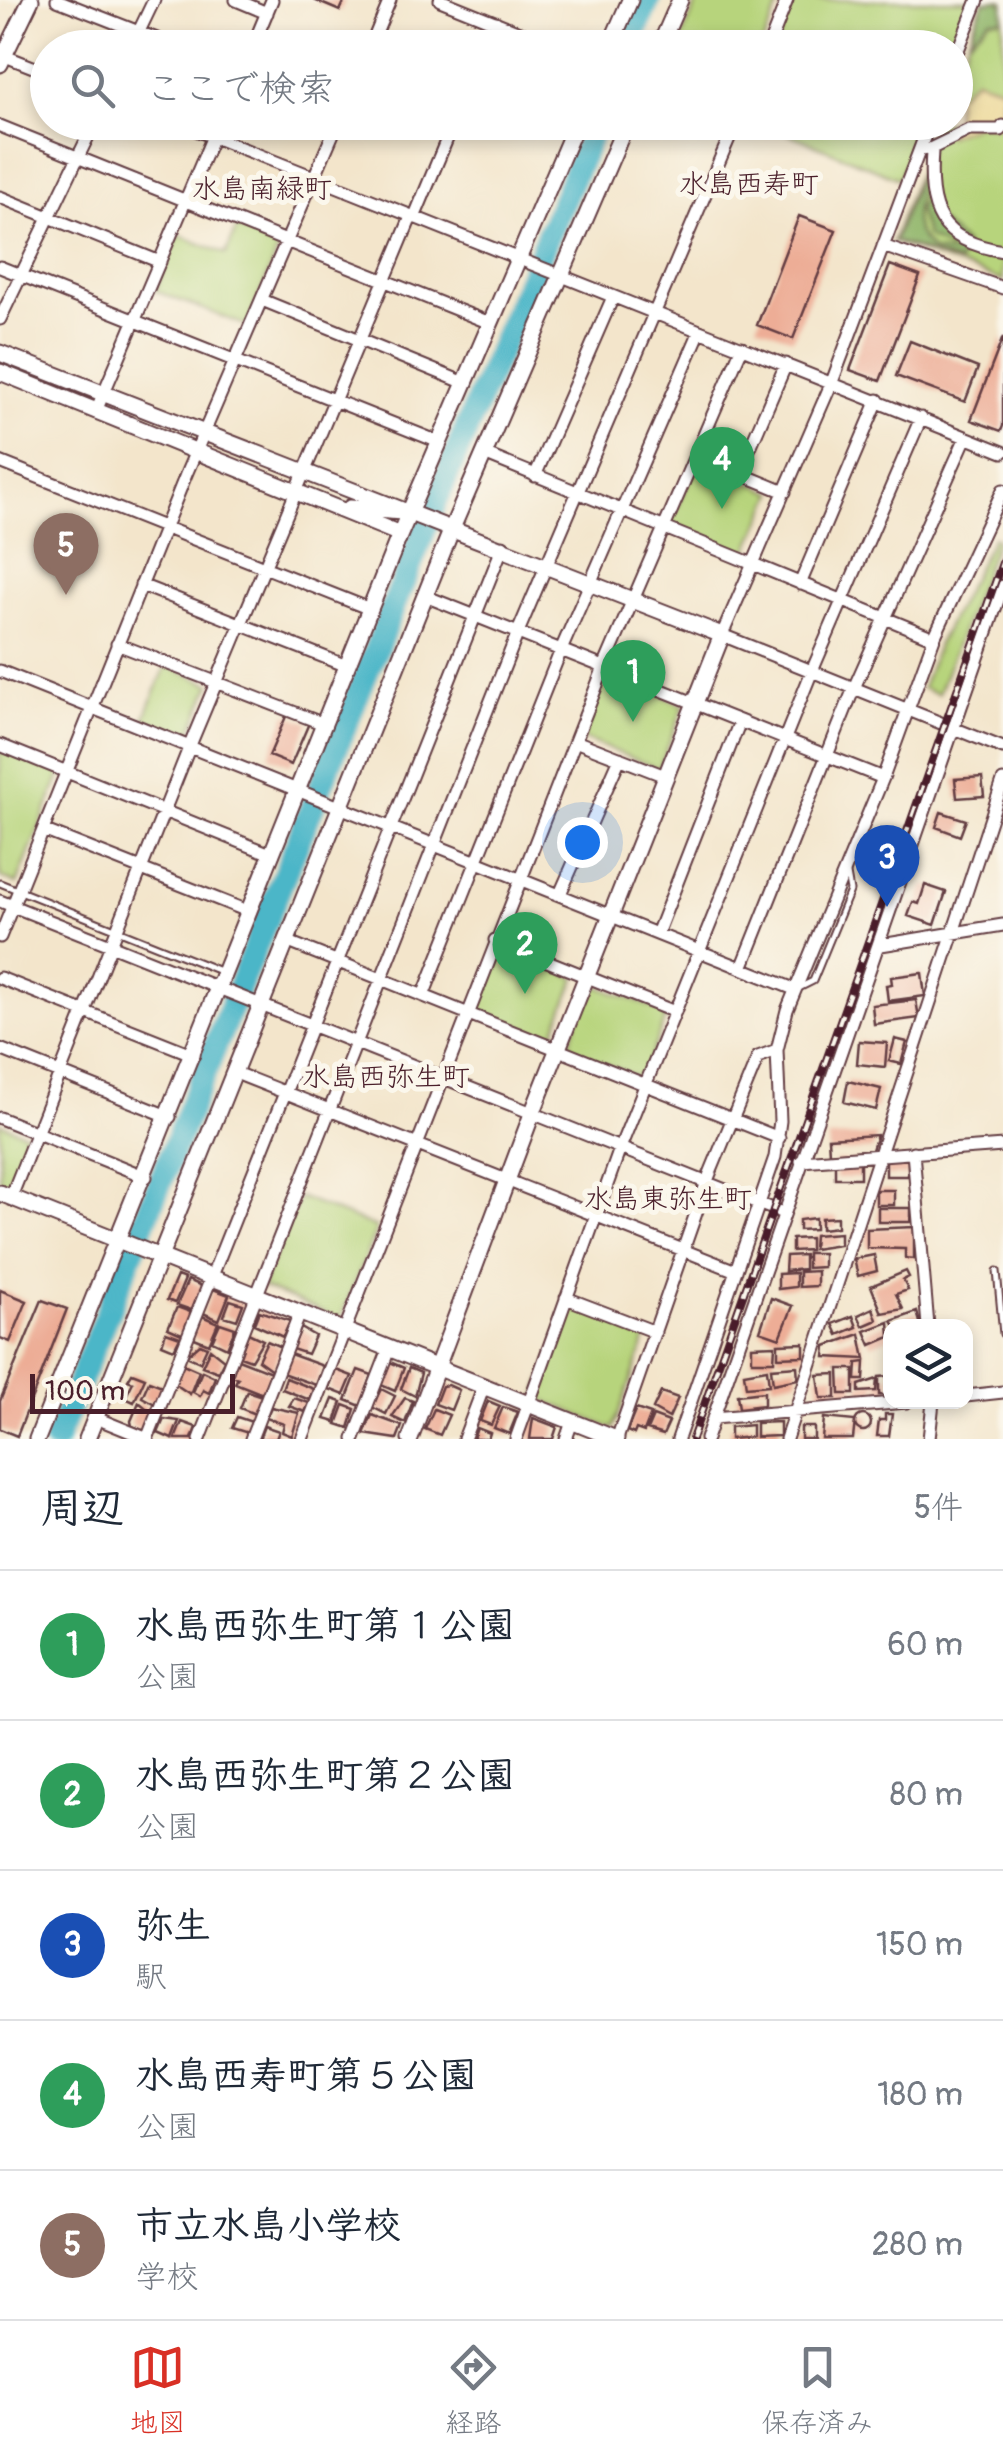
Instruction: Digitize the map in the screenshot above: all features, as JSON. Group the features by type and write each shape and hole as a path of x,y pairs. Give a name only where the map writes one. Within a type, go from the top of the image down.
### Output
{"street":[{"path":"30,67 1,58 31,0"},
{"path":"57,0 136,30"},
{"path":"139,30 154,0"},
{"path":"236,0 267,13"},
{"path":"260,30 272,0"},
{"path":"378,30 390,0"},
{"path":"440,0 515,30"},
{"path":"617,30 630,0"},
{"path":"668,30 680,0"},
{"path":"775,30 787,0"},
{"path":"966,30 978,0"},
{"path":"493,30 496,22"},
{"path":"0,126 30,138"},
{"path":"973,129 1002,129"},
{"path":"35,140 490,323"},
{"path":"0,319 86,140"},
{"path":"96,411 211,140"},
{"path":"220,140 1003,452"},
{"path":"0,937 6,904 18,890 165,526 331,140"},
{"path":"446,140 264,565 37,1133 6,1195 616,1439 732,1120 758,1057 776,1050"},
{"path":"88,1439 139,1249 146,1177 226,985 273,855 305,792 324,724 400,534 416,512 439,442 490,323 523,260 570,140"},
{"path":"37,1439 233,1072 254,1003 286,941 334,802 425,596 446,524 484,454 557,274 619,140"},
{"path":"200,1439 518,632 729,140"},
{"path":"928,140 929,194 941,221 964,240 1003,251"},
{"path":"410,1439 532,1114 694,702 927,149 947,140"},
{"path":"0,197 160,262"},
{"path":"884,246 1003,288"},
{"path":"0,267 439,442"},
{"path":"535,476 613,297"},
{"path":"262,300 465,383"},
{"path":"423,996 561,650 700,331"},
{"path":"302,1439 604,666 742,348"},
{"path":"0,353 302,474 503,546 1003,748"},
{"path":"739,473 786,364"},
{"path":"0,372 400,534"},
{"path":"800,584 878,400"},
{"path":"516,1439 620,1150 812,671 921,418"},
{"path":"742,968 854,688 966,436"},
{"path":"484,454 934,638"},
{"path":"695,456 784,492"},
{"path":"0,462 370,610"},
{"path":"678,1439 760,1204 778,1138 776,1050 794,989 883,778 934,638 1003,490"},
{"path":"328,505 416,512"},
{"path":"990,523 1003,529"},
{"path":"96,1418 148,1439 503,546"},
{"path":"142,585 347,666"},
{"path":"706,1439 1003,586"},
{"path":"425,596 883,778"},
{"path":"117,644 324,724"},
{"path":"0,671 794,989"},
{"path":"657,934 740,721"},
{"path":"574,741 665,776"},
{"path":"0,745 273,855"},
{"path":"560,894 620,758"},
{"path":"786,1439 1003,781"},
{"path":"43,830 250,912"},
{"path":"6,904 111,946 226,985 254,1003 783,1213"},
{"path":"881,945 1003,926"},
{"path":"495,940 675,1012"},
{"path":"286,941 778,1138"},
{"path":"0,978 194,1055"},
{"path":"0,1048 170,1117"},
{"path":"233,1072 736,1271"},
{"path":"0,1118 146,1177"},
{"path":"801,1160 1003,1146"},
{"path":"912,1152 927,1319"},
{"path":"566,1298 655,1332"},
{"path":"251,1439 300,1312"},
{"path":"354,1439 388,1348"},
{"path":"464,1439 484,1386"},
{"path":"973,1395 1003,1392"},
{"path":"713,1418 883,1404"},
{"path":"929,1439 932,1409"},
{"path":"566,1439 572,1422"}],"lane":[{"path":"0,883 118,930 226,985"},
{"path":"997,1272 1003,1334"}],"green space":[{"path":"698,0 781,0 768,30 685,30"},
{"path":"794,0 970,0 958,30 782,30"},
{"path":"983,1 1003,1 1003,281 892,242 931,140 973,140 972,30"},
{"path":"984,2 1003,2 1003,19 990,20 973,36 973,30"},
{"path":"804,140 914,140 899,179"},
{"path":"927,156 916,206 917,228 933,251 962,254 959,263 894,241"},
{"path":"926,193 935,217 966,245 948,249 927,237 918,210"},
{"path":"237,227 280,245 247,326 155,291 179,235 226,254"},
{"path":"699,460 774,493 745,557 669,526"},
{"path":"993,537 997,539 938,694 922,688 938,644"},
{"path":"166,666 211,684 189,737 144,719"},
{"path":"609,672 684,706 659,769 581,738"},
{"path":"0,748 61,773 17,884 0,877"},
{"path":"499,946 576,978 550,1042 474,1013"},
{"path":"592,984 667,1013 642,1079 567,1049"},
{"path":"0,1123 32,1136 11,1188 0,1184"},
{"path":"299,1197 377,1228 340,1319 262,1287"},
{"path":"570,1303 647,1336 613,1429 536,1397"}],"sand":[{"path":"973,81 1003,88 1000,127 973,126"}],"building":[{"path":"314,0 345,0 340,11"},
{"path":"799,216 836,230 793,339 757,325"},
{"path":"890,265 920,276 880,381 850,370"},
{"path":"1003,337 1003,426 1001,431 971,420"},
{"path":"910,341 978,368 965,402 896,376"},
{"path":"287,714 309,723 291,765 269,756"},
{"path":"982,777 984,796 957,798 955,779"},
{"path":"941,812 966,820 960,836 936,827"},
{"path":"925,885 946,892 935,925 908,916 913,902 919,904"},
{"path":"922,973 925,996 888,1001 886,985 892,984 891,977"},
{"path":"916,1000 919,1018 874,1024 872,1005"},
{"path":"895,1039 907,1042 901,1064 889,1061"},
{"path":"859,1041 887,1043 885,1067 857,1064"},
{"path":"848,1081 881,1089 876,1110 844,1102"},
{"path":"877,1135 872,1150 829,1153 828,1138"},
{"path":"908,1159 908,1176 886,1176 886,1160"},
{"path":"835,1161 860,1161 860,1178 835,1178"},
{"path":"876,1190 894,1190 894,1205 876,1205"},
{"path":"878,1208 911,1208 911,1222 878,1222"},
{"path":"837,1217 837,1227 821,1229 821,1218"},
{"path":"815,1218 815,1229 799,1230 799,1220"},
{"path":"914,1227 914,1259 905,1258 905,1249 867,1248 867,1229"},
{"path":"840,1233 840,1245 813,1249 814,1235"},
{"path":"810,1238 810,1250 792,1251 792,1239"},
{"path":"807,1253 823,1253 823,1267 807,1268"},
{"path":"804,1255 804,1269 785,1271 786,1256"},
{"path":"874,1255 877,1271 858,1276 854,1259"},
{"path":"817,1271 817,1286 799,1287 799,1272"},
{"path":"906,1271 909,1277 903,1280 908,1290 896,1294 903,1309 882,1313 871,1286"},
{"path":"796,1273 796,1287 778,1289 778,1274"},
{"path":"177,1276 185,1279 175,1303 167,1300"},
{"path":"188,1280 204,1287 194,1311 177,1305"},
{"path":"213,1289 229,1295 219,1320 203,1313"},
{"path":"0,1290 27,1301 10,1342 0,1338"},
{"path":"771,1298 793,1306 780,1338 760,1331"},
{"path":"42,1300 67,1309 17,1436 0,1429 0,1401"},
{"path":"230,1300 243,1304 237,1320 224,1316"},
{"path":"177,1307 193,1313 184,1335 168,1328"},
{"path":"873,1308 877,1320 863,1326 858,1315"},
{"path":"259,1311 290,1321 283,1337 254,1324"},
{"path":"917,1312 919,1319 898,1319"},
{"path":"202,1316 218,1323 209,1344 192,1337"},
{"path":"853,1316 857,1327 838,1335 833,1324"},
{"path":"220,1323 235,1328 227,1348 212,1341"},
{"path":"883,1324 883,1340 871,1345 865,1331"},
{"path":"301,1328 315,1336 307,1354 292,1349"},
{"path":"166,1332 180,1337 174,1349 162,1344"},
{"path":"248,1333 263,1340 251,1360 240,1356"},
{"path":"860,1334 865,1359 825,1357 826,1346"},
{"path":"267,1341 281,1347 272,1370 258,1360"},
{"path":"804,1343 804,1356 778,1357 778,1344"},
{"path":"200,1344 207,1347 200,1362 186,1356"},
{"path":"775,1345 774,1361 752,1361 752,1346"},
{"path":"210,1349 224,1360 218,1372 202,1366"},
{"path":"290,1354 323,1366 316,1385 282,1373"},
{"path":"238,1359 271,1372 263,1394 235,1383 238,1378 232,1376"},
{"path":"390,1362 404,1368 395,1391 381,1385"},
{"path":"865,1362 864,1380 856,1380 857,1363"},
{"path":"183,1364 199,1371 190,1394 175,1384"},
{"path":"797,1366 798,1379 773,1384 771,1368"},
{"path":"409,1368 421,1373 415,1396 401,1389"},
{"path":"767,1369 769,1385 746,1387 744,1373"},
{"path":"839,1369 854,1369 854,1394 840,1394"},
{"path":"336,1370 352,1376 344,1395 329,1389"},
{"path":"358,1370 372,1375 361,1406 346,1400"},
{"path":"202,1371 215,1377 209,1393 203,1390 200,1396 193,1392"},
{"path":"132,1373 145,1378 134,1402 125,1398 133,1382 128,1380"},
{"path":"836,1374 836,1398 821,1398 818,1375"},
{"path":"879,1377 883,1377 883,1395 879,1395"},
{"path":"286,1378 314,1389 310,1400 282,1389"},
{"path":"877,1379 876,1391 859,1392 859,1385"},
{"path":"149,1381 162,1386 155,1404 142,1397"},
{"path":"442,1386 459,1390 451,1410 435,1404"},
{"path":"381,1389 395,1396 386,1414 372,1407"},
{"path":"247,1391 262,1396 255,1414 240,1408"},
{"path":"661,1392 678,1398 669,1418 653,1409"},
{"path":"764,1392 764,1405 739,1408 737,1395"},
{"path":"294,1398 309,1403 305,1412 289,1406"},
{"path":"405,1398 413,1401 405,1423 392,1417"},
{"path":"333,1399 342,1402 335,1422 325,1419"},
{"path":"488,1401 500,1406 491,1425 480,1421"},
{"path":"139,1402 152,1413 145,1431 132,1426"},
{"path":"344,1405 355,1409 349,1428 337,1424"},
{"path":"271,1407 299,1413 292,1436 282,1432 284,1424 266,1418"},
{"path":"503,1407 518,1412 509,1434 494,1428"},
{"path":"434,1409 449,1415 440,1435 425,1429"},
{"path":"636,1409 651,1414 644,1432 636,1429 634,1434 627,1431"},
{"path":"885,1414 892,1414 889,1436 877,1436 879,1420 885,1420"},
{"path":"372,1415 402,1426 397,1439 364,1434"},
{"path":"863,1415 871,1423 863,1431 855,1423"},
{"path":"653,1416 669,1422 663,1435 647,1430"},
{"path":"237,1417 252,1422 248,1433 232,1428"},
{"path":"533,1418 557,1427 553,1439 530,1439"},
{"path":"824,1418 855,1421 853,1439 822,1439"},
{"path":"164,1419 179,1421 172,1439 158,1433"},
{"path":"182,1422 196,1427 192,1439 175,1439"},
{"path":"780,1422 780,1436 756,1437 756,1423"},
{"path":"752,1425 752,1437 730,1439 730,1427"},
{"path":"264,1426 279,1431 276,1439 259,1439"},
{"path":"801,1427 814,1427 814,1439 801,1439"},
{"path":"477,1428 490,1433 488,1439 473,1439"}],"waterway":[{"path":"636,30 648,0"},
{"path":"644,30 657,0"},
{"path":"56,1439 435,503 588,140"},
{"path":"436,518 597,140"},
{"path":"144,1247 433,527"},
{"path":"64,1439 140,1255"}],"railway":[{"path":"692,1439 1003,560"}],"place":[{"name":"水島西寿町第５公園","path":"722,509"},
{"name":"市立水島小学校","path":"66,595"},
{"name":"水島西弥生町第１公園","path":"633,722"},
{"name":"弥生","path":"887,907"},
{"name":"水島西弥生町第２公園","path":"525,994"}],"district":[{"name":"水島西寿町","path":"749,184"},
{"name":"水島南緑町","path":"262,189"},
{"name":"水島西弥生町","path":"386,1077"},
{"name":"水島東弥生町","path":"668,1199"}]}
